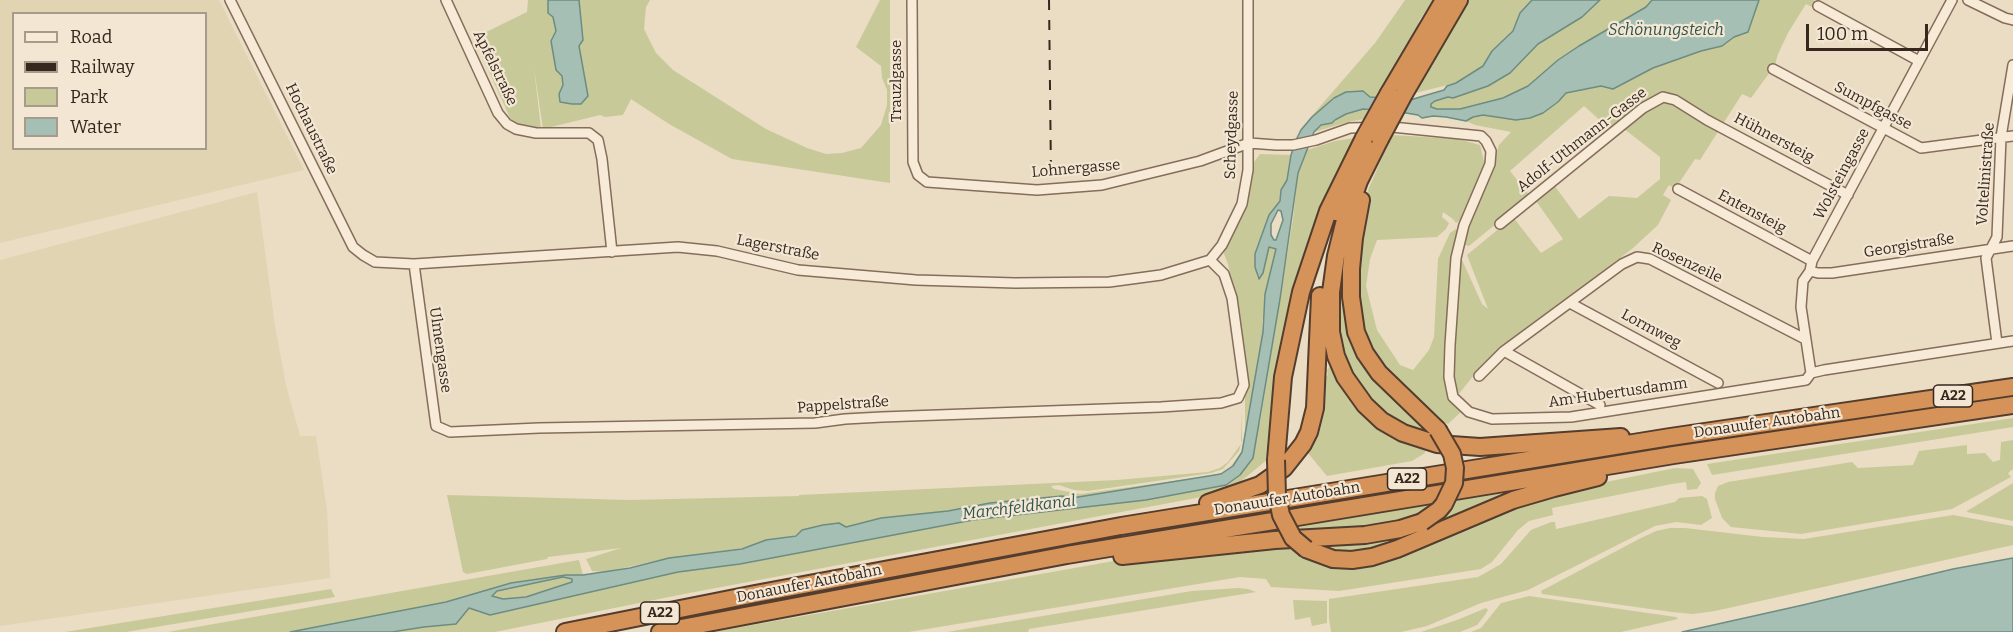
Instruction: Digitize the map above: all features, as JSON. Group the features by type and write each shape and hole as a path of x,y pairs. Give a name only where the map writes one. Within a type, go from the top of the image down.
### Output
{"highway":[{"path":"1444,0 1372,138 1347,173 1328,211 1316,244 1297,310 1283,377 1276,460 1277,495 1281,515 1293,538 1314,554 1333,559 1352,560 1372,557 1524,497 1658,462 1674,455"},
{"path":"1396,93 1459,0"},
{"path":"1068,555 1121,556 1241,543 1365,535 1400,529 1422,522 1444,504 1454,483 1455,468 1452,454 1438,430 1379,373 1365,353 1354,321 1351,297 1352,253 1371,158 1372,138"},
{"path":"1371,158 1345,220 1333,276 1330,319 1333,342 1345,377 1357,396 1373,413 1392,427 1412,437 1453,446 1501,446 1605,436 1670,437"},
{"path":"1143,522 1260,485 1284,468 1303,444 1309,432 1315,408 1320,303 1325,257 1347,173"},
{"name":"Donauufer Autobahn","path":"565,632 755,594 1143,522 1670,437 2013,387"},
{"name":"Donauufer Autobahn","path":"660,632 1068,555 1674,455 2013,405"}],"street":[{"name":"Hochaustraße","path":"230,0 353,247 375,262"},
{"name":"Apfelstraße","path":"446,0 498,113 507,124 516,129 536,133 589,133 598,140 612,252"},
{"name":"Trauzlgasse","path":"912,0 913,162"},
{"name":"Scheydgasse","path":"1210,261 1227,236 1242,204 1248,170 1248,0"},
{"name":"Wolsteingasse","path":"1811,373 1800,306 1803,281 1952,0"},
{"path":"1968,0 2013,20"},
{"path":"1818,6 1919,61"},
{"name":"Voltelinistraße","path":"1997,343 1986,258 1997,237 2001,137 2013,65"},
{"name":"Sumpfgasse","path":"1773,69 1921,148 2013,135"},
{"name":"Adolf-Uthmann-Gasse","path":"1500,224 1655,100 1663,97 1670,98 1718,125"},
{"name":"Hühnersteig","path":"1718,125 1848,195"},
{"name":"Am Hubertusdamm","path":"1249,142 1293,145 1350,128 1392,128 1475,134 1486,141 1491,151 1490,164 1464,225 1456,258 1449,377 1453,397 1469,412 1492,419 1571,417 1806,380 1811,373 2013,341"},
{"name":"Lohnergasse","path":"913,162 918,175 927,182 1037,190 1102,185 1130,180 1200,161 1249,142"},
{"name":"Entensteig","path":"1677,189 1811,266"},
{"name":"Georgistraße","path":"1811,266 1818,273 1832,273 2013,246"},
{"name":"Lagerstraße","path":"375,262 414,264 678,247 717,251 798,270 916,279 1015,283 1109,282 1161,275 1210,261"},
{"name":"Rosenzeile","path":"1479,376 1504,351 1622,264 1636,258 1650,259 1805,339"},
{"name":"Pappelstraße","path":"450,432 539,428 815,423 844,418 1221,403 1238,398 1244,385 1232,298 1224,274 1210,261"},
{"name":"Ulmengasse","path":"414,264 436,426 450,432"},
{"name":"Lormweg","path":"1570,303 1718,382"},
{"path":"1504,351 1600,405"}],"shaded area":[{"path":"0,0 219,0 304,170 0,243"},
{"path":"257,192 275,326 286,385 300,436 316,436 327,510 330,578 0,626 0,260"}],"green space":[{"path":"528,0 548,0 548,13 553,16 556,32 551,41 556,70 562,75 563,85 559,94 588,96 579,46 583,40 579,0 650,0 646,7 644,29 656,53 673,70 766,129 826,154 861,148 881,125 887,105 887,90 882,78 881,66 856,47 880,0 890,0 890,183 732,159 669,124 631,99 623,115 605,117 600,115 543,129 534,68 541,129 517,124 510,118 474,38 527,12"},
{"path":"1405,0 1433,0 1419,21 1415,38 1379,97 1369,97 1365,94 1334,98 1297,133 1375,43"},
{"path":"1467,0 1532,0 1520,13 1513,31 1492,51 1483,66 1456,83 1411,94"},
{"path":"1600,0 1652,0 1646,7 1558,60 1528,86 1503,98 1460,109 1431,107 1435,101 1448,97 1453,98 1488,86 1510,73 1538,44 1582,17"},
{"path":"1759,0 1813,0 1819,3 1816,9 1806,4 1788,33 1775,65 1751,98 1742,94 1700,160 1695,159 1675,189 1669,185 1663,195 1671,200 1658,225 1633,248 1500,350 1474,375 1458,395 1453,388 1453,381 1458,263 1462,260 1482,304 1488,309 1467,255 1513,217 1541,253 1563,239 1536,201 1554,185 1579,219 1609,196 1637,198 1660,179 1660,157 1623,128 1611,130 1584,106 1510,171 1530,196 1469,246 1465,245 1464,238 1499,145 1511,132 1466,121 1483,115 1505,119 1543,113 1558,103 1566,93 1601,86 1613,89 1653,68 1722,46 1734,37 1748,32"},
{"path":"1363,109 1369,111 1364,119 1314,132 1322,125"},
{"path":"1392,135 1458,139 1480,145 1485,166 1463,218 1456,223 1443,212 1442,217 1449,223 1437,237 1377,240 1370,259 1366,286 1377,330 1400,365 1413,370 1429,350 1434,337 1438,259 1450,233 1456,229 1458,232 1448,299 1445,388 1452,403 1461,412 1448,424 1435,418 1403,390 1372,352 1360,322 1357,271 1368,190"},
{"path":"1355,138 1322,209 1268,459 1228,492 684,594 495,632 392,632 456,624 469,608 490,615 678,572 740,564 973,520 1146,500 1226,485 1260,423 1293,219 1298,173 1307,150 1335,141"},
{"path":"1260,154 1291,155 1287,180 1281,190 1280,201 1269,216 1255,254 1257,278 1263,273 1269,247 1276,249 1262,322 1263,332 1247,433 1242,453 1233,466 1221,474 1072,498 1062,496 990,503 948,511 881,518 845,527 766,540 744,548 669,558 605,572 592,571 586,559 621,548 548,557 467,574 463,572 447,495 630,500 799,496 1117,480 1208,472 1228,462 1241,444 1239,451 1223,469 1211,473 1088,491 1074,490 1059,485 1051,486 1054,489 1080,494 1202,477 1221,473 1231,466 1242,452 1245,432 1245,356 1235,297 1224,254 1225,244 1244,208 1254,162"},
{"path":"1350,215 1352,335 1434,437 1395,422 1369,400 1351,374 1338,328 1339,287"},
{"path":"1330,366 1333,372 1398,436 1409,444 1425,449 1425,453 1412,461 1327,476 1307,452 1323,378 1328,375 1327,370"},
{"path":"2013,418 2013,427 1712,475 1707,464"},
{"path":"2013,440 2013,469 2008,473 2011,477 1952,509 1801,534 1731,527 1722,518 1715,499 1718,486 1728,482 1852,462 1858,468 1913,465 1919,451 1967,445 1967,454 1985,453 1993,462 2000,460 2001,442"},
{"path":"1675,468 1693,469 1701,483 1697,489 1687,490 1686,482 1552,508 1553,515 1529,521 1518,530 1492,562 1481,569 1339,591 1271,587 1266,579 1240,577 909,632 713,632 1114,561 1239,548 1289,544 1342,567 1557,492"},
{"path":"2013,483 2013,521 1967,512 1967,511"},
{"path":"1516,491 1391,546 1349,555 1309,545 1386,538 1453,501"},
{"path":"1702,496 1707,499 1712,518 1701,525 1676,522 1655,526 1528,590 1481,603 1427,626 1401,632 1331,632 1329,599 1478,577 1501,564 1531,530 1551,522 1555,522 1556,529 1675,502 1679,498"},
{"path":"1437,503 1403,524 1296,533 1293,528"},
{"path":"1953,515 2013,526 2013,545 1693,614 1542,594 1541,591 1639,539 1656,531 1670,528 1804,539"},
{"path":"579,560 583,575 566,575 511,583 446,602 290,632 168,632"},
{"path":"563,577 572,579 572,582 526,597 503,599 491,596 497,591"},
{"path":"1238,588 1256,592 1029,629 1028,632 947,632 1192,591"},
{"path":"331,589 335,597 126,632 65,632"},
{"path":"1529,596 1678,619 1621,632 1471,632 1481,628 1501,603"},
{"path":"1293,600 1327,601 1327,623 1312,626 1310,617 1295,620"},
{"path":"1486,608 1488,610 1477,625 1460,632 1421,632 1457,620"}],"water":[{"path":"548,0 579,0 583,40 579,46 588,96 581,104 560,102 562,76 556,70 551,41 556,31 553,17 548,13"},
{"path":"1532,0 1600,0 1582,17 1538,44 1510,73 1488,86 1453,98 1448,97 1435,101 1431,107 1460,109 1503,98 1528,86 1558,60 1646,7 1652,0 1759,0 1748,32 1734,37 1722,46 1653,68 1613,89 1601,86 1566,93 1543,113 1530,118 1516,120 1483,115 1466,121 1433,116 1422,118 1406,113 1363,109 1346,114 1332,123 1321,125 1314,132 1298,173 1280,299 1253,458 1240,475 1226,485 1146,500 973,520 740,564 678,572 490,615 469,608 456,624 392,632 290,632 446,602 511,583 566,575 583,575 630,568 669,558 742,549 766,540 796,536 802,530 823,525 839,523 846,527 881,518 948,511 990,503 1062,496 1072,498 1221,474 1233,466 1242,452 1263,332 1265,294 1276,249 1269,247 1263,273 1259,279 1255,267 1255,254 1269,215 1280,201 1281,190 1287,180 1291,155 1301,130 1334,98 1346,92 1363,91 1370,97 1410,100 1444,90 1447,86 1483,66 1492,51 1513,31 1520,13","holes":["1278,210 1281,211 1283,220 1276,240 1274,240 1271,235 1271,224","563,577 572,579 572,582 526,597 503,599 492,596 497,591"]},
{"path":"2013,558 2013,632 1682,632 1953,569"}],"railway":[{"path":"1049,0 1051,175"}],"water label":[{"name":"Schönungsteich","path":"1666,31"},
{"name":"Marchfeldkanal","path":"1019,508"}]}
